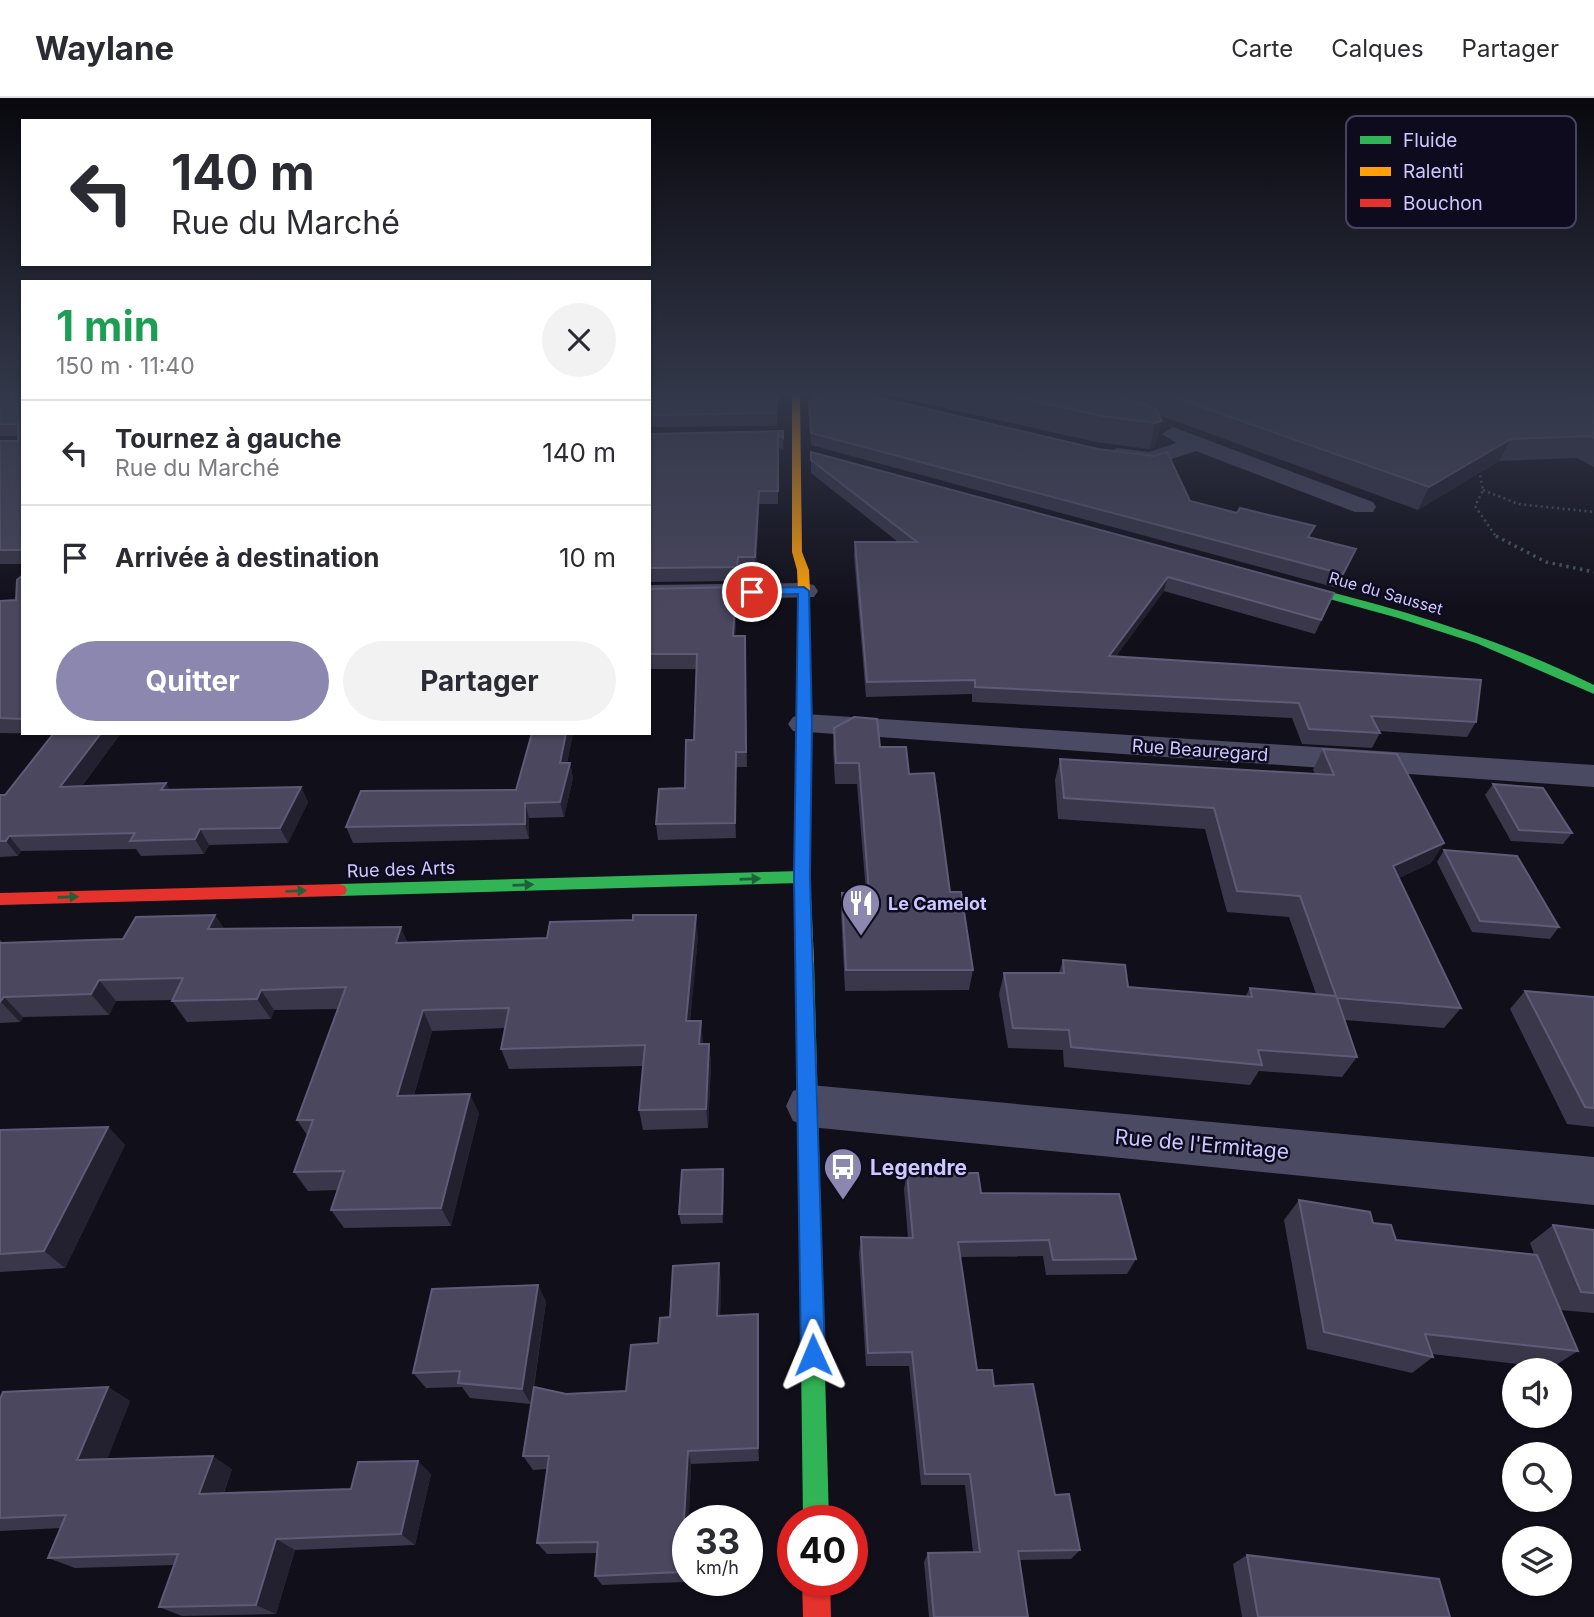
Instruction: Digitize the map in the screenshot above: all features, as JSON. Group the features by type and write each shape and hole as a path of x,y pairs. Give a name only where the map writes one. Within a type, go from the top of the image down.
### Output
{"street":[{"path":"800,465 797,552 803,570 804,591 802,877 810,1106 816,1505"},
{"path":"1254,465 1364,507"},
{"name":"Rue du Sausset","path":"1263,577 1488,640 1565,673 1594,690"},
{"path":"651,593 804,591"},
{"name":"Rue Beauregard","path":"805,724 1594,776"},
{"name":"Rue des Arts","path":"0,899 802,877"},
{"name":"Rue de l'Ermitage","path":"810,1106 1594,1181"},
{"path":"816,1596 817,1617"}],"path":[{"path":"1478,465 1483,491 1475,506 1497,538 1546,562 1594,572"},
{"path":"1483,491 1518,504 1594,512"}],"building":[{"path":"0,465 21,465 21,550 0,550"},
{"path":"651,465 778,465 778,491 759,491 755,557 738,557 737,567 651,568"},
{"path":"817,465 859,465 1334,593 1321,620 1168,577 1109,656 1481,680 1476,722 1371,716 1380,733 1309,729 1299,703 975,687 975,680 867,682 855,542 917,542"},
{"path":"931,465 1173,465 1190,501 1237,513 1240,508 1315,526 1308,537 1356,549 1343,574"},
{"path":"1366,465 1467,465 1429,487"},
{"path":"21,577 21,719 0,718 0,601 16,600 17,580"},
{"path":"736,587 733,636 745,636 746,752 736,752 735,823 656,824 659,789 685,788 686,740 694,740 697,654 651,654 651,589"},
{"path":"854,717 877,719 880,747 906,747 909,774 934,773 950,892 961,892 973,970 846,970 842,893 869,892 859,763 836,763 834,728"},
{"path":"52,735 99,735 60,787 166,783 161,790 301,787 280,828 200,829 195,839 130,841 135,833 9,836 6,841 0,841 0,795 5,795"},
{"path":"531,735 566,735 560,763 570,763 560,802 525,803 525,824 346,827 361,791 516,790"},
{"path":"1323,749 1397,754 1444,843 1393,866 1461,1008 1337,998 1357,1057 1258,1050 1262,1065 1071,1047 1069,1030 1013,1028 1004,973 1064,973 1063,960 1125,965 1128,987 1252,997 1250,988 1336,996 1300,896 1237,891 1214,808 1064,798 1060,759 1334,775"},
{"path":"1493,784 1543,788 1572,833 1519,830"},
{"path":"1444,850 1517,856 1559,927 1480,921"},
{"path":"215,915 208,929 401,927 396,943 547,938 550,922 633,920 633,915 696,915 686,1021 701,1021 699,1044 709,1044 706,1109 639,1110 645,1045 501,1049 509,1008 423,1010 397,1096 470,1094 441,1208 331,1210 344,1171 294,1172 313,1120 297,1120 346,987 261,990 257,999 172,1001 183,978 99,980 91,994 4,997 0,1002 0,943 123,939 136,917"},
{"path":"1525,991 1594,997 1594,1108 1585,1107"},
{"path":"108,1127 44,1251 0,1254 0,1130"},
{"path":"723,1169 722,1214 679,1214 682,1170"},
{"path":"907,1173 978,1173 981,1193 1119,1194 1136,1259 1053,1260 1049,1240 958,1242 977,1370 992,1370 994,1386 1033,1384 1055,1495 1069,1494 1080,1550 1018,1551 1028,1617 934,1617 928,1553 980,1552 970,1474 925,1474 912,1352 868,1353 861,1237 913,1238"},
{"path":"1299,1200 1370,1212 1373,1223 1391,1225 1396,1240 1537,1255 1578,1351 1425,1334 1433,1357 1324,1332"},
{"path":"1553,1225 1594,1230 1594,1293 1581,1292"},
{"path":"719,1263 717,1316 758,1314 758,1448 688,1451 685,1505 672,1505 672,1572 595,1576 598,1542 537,1543 549,1456 523,1456 534,1387 566,1394 626,1391 631,1345 658,1343 660,1318 670,1317 673,1266"},
{"path":"538,1285 522,1389 458,1383 460,1371 413,1373 432,1289"},
{"path":"108,1387 77,1460 213,1456 199,1494 351,1489 358,1462 418,1461 401,1534 276,1539 256,1605 159,1607 178,1554 48,1558 66,1515 0,1518 0,1399 3,1392"},
{"path":"1247,1555 1439,1579 1450,1617 1258,1617"}],"traffic: fast":[{"path":"1283,583 1403,615 1481,640 1557,671 1594,690"},
{"path":"339,890 802,877"},
{"path":"805,961 816,1505"}],"traffic: slow":[{"path":"796,465 797,552 803,570 804,591 802,877 805,961"}],"traffic: jam":[{"path":"0,899 339,890"},
{"path":"816,1596 817,1617"}],"place":[{"name":"Le Camelot","path":"861,937"},
{"name":"Legendre","path":"843,1201"}],"route":[{"path":"752,592 804,591 802,877 810,1106 813,1355"}]}
